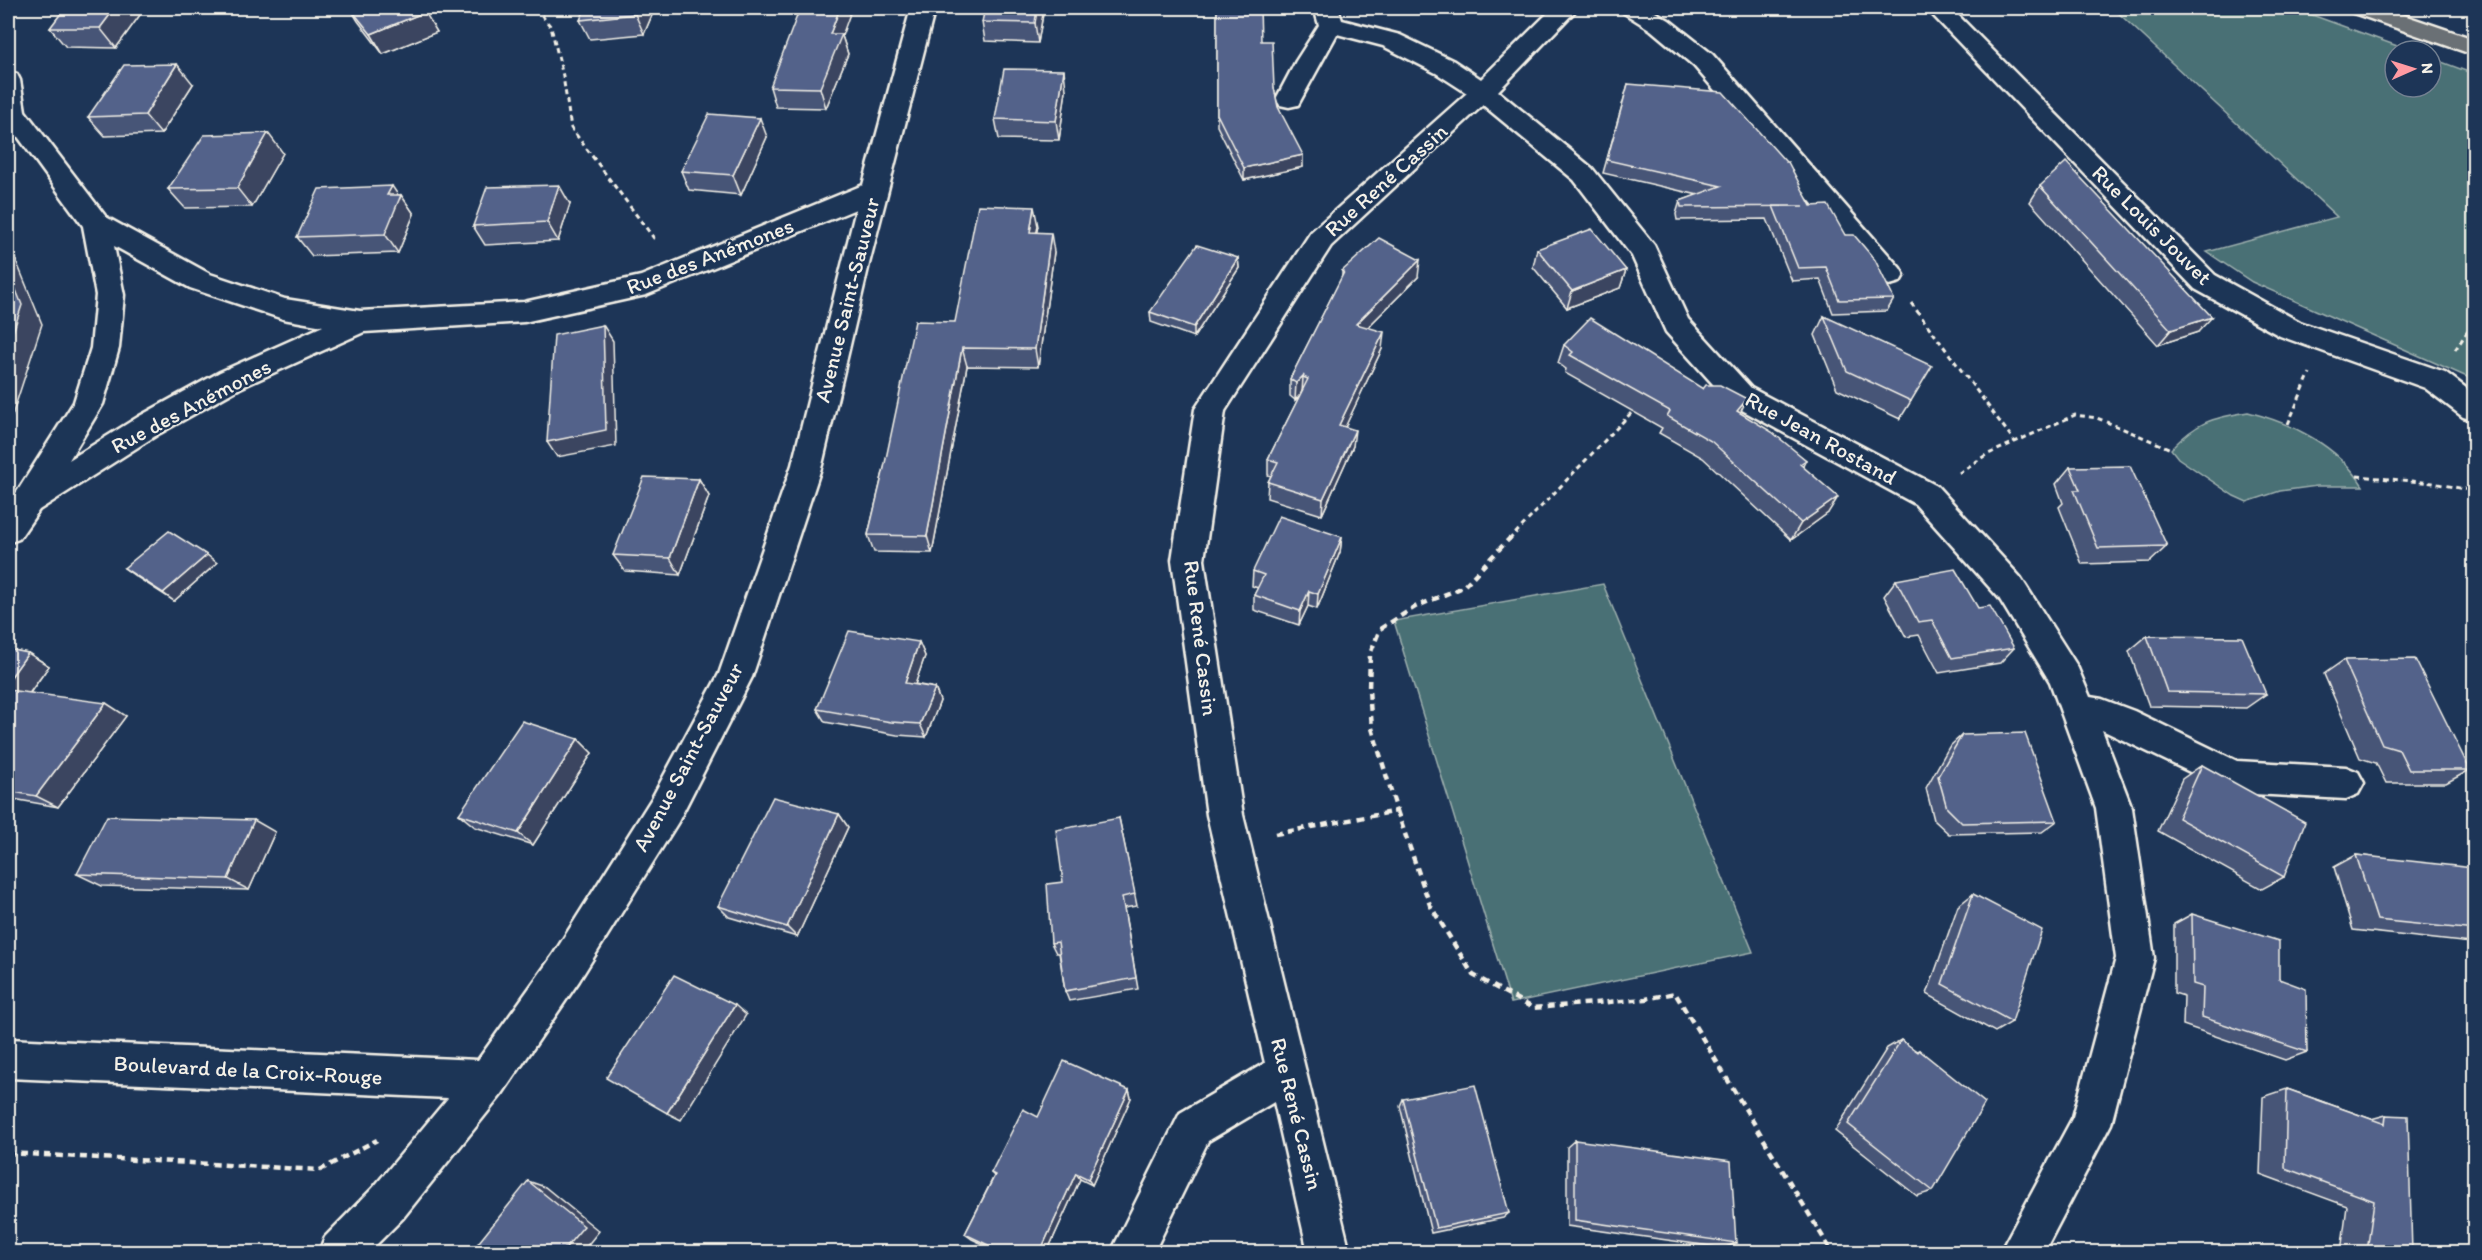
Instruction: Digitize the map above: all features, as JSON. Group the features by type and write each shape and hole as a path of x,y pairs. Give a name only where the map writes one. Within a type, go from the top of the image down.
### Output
{"main road":[{"path":"2361,8 2475,47"}],"street":[{"name":"Avenue Saint-Sauveur","path":"340,1252 388,1203 488,1080 566,968 665,810 735,677 807,465 855,264 923,8"},
{"name":"Rue René Cassin","path":"1329,1252 1225,815 1188,560 1210,409 1321,238 1483,92 1566,8"},
{"path":"1632,8 1660,25 1702,60 1890,275"},
{"name":"Rue Louis Jouvet","path":"1938,8 2205,282 2290,329 2435,380 2475,409"},
{"name":"Rue Jean Rostand","path":"1329,16 1391,40 1445,67 1483,92 1583,174 1644,252 1676,325 1741,396 1926,495 2010,588 2065,676 2114,808 2135,958 2091,1124 2021,1252"},
{"path":"1288,99 1329,16"},
{"name":"Rue des Anémones","path":"8,80 13,112 96,224 200,281 283,309 360,322 524,312 646,285 875,190"},
{"name":"Rue des Anémones","path":"8,530 88,404 105,348 110,295 96,224"},
{"name":"Rue des Anémones","path":"28,501 149,425 230,380 360,322"},
{"path":"2078,711 2102,714 2122,722 2234,777 2346,783"},
{"name":"Boulevard de la Croix-Rouge","path":"8,1059 488,1080"},
{"path":"1132,1252 1194,1127 1287,1073"}],"path":[{"path":"536,8 551,27 563,76 571,128 679,272"},
{"path":"1890,275 2015,442"},
{"path":"2288,424 2324,341"},
{"path":"1637,407 1463,587 1415,607 1380,629 1370,654 1371,719 1397,811 1430,905 1473,975 1533,1008 1646,999 1675,993 1832,1252"},
{"path":"1926,495 1986,455 2075,415 2097,418 2171,449"},
{"path":"2357,476 2433,483 2475,491"},
{"path":"1232,843 1397,811"},
{"path":"8,1153 320,1170 383,1137"}],"green space":[{"path":"2113,8 2293,8 2383,41 2383,99 2443,99 2443,62 2474,74 2474,380 2252,282 2207,252 2337,217"},
{"path":"2248,412 2297,429 2327,447 2353,472 2363,486 2317,486 2280,491 2247,502 2234,496 2178,458 2171,449 2205,423"},
{"path":"1603,584 1753,952 1511,1003 1394,621"}],"building":[{"path":"65,8 115,8 100,28 50,28"},
{"path":"350,8 421,8 425,12 371,34"},
{"path":"586,8 638,8 635,14 580,20"},
{"path":"800,8 840,8 830,34 842,34 820,88 770,87"},
{"path":"985,8 1037,8 1035,23 982,22"},
{"path":"1217,8 1260,8 1261,41 1272,41 1274,88 1278,107 1303,155 1244,168 1217,114"},
{"path":"177,64 145,115 88,117 124,65"},
{"path":"1004,69 1064,70 1056,121 995,119"},
{"path":"1628,84 1723,92 1788,162 1811,206 1828,205 1845,235 1854,235 1875,260 1894,299 1839,300 1826,267 1798,268 1773,206 1681,207 1680,201 1721,186 1607,160"},
{"path":"709,114 760,118 733,175 681,171"},
{"path":"268,133 237,188 168,189 204,135"},
{"path":"2066,162 2212,317 2171,330 2040,186"},
{"path":"559,185 547,222 473,226 487,187"},
{"path":"392,186 387,195 401,195 385,234 297,237 319,189"},
{"path":"978,205 1034,207 1030,232 1051,233 1035,349 962,348 927,536 868,535 915,321 955,322"},
{"path":"1592,229 1626,270 1572,291 1537,249"},
{"path":"1379,238 1420,260 1356,324 1384,332 1339,425 1355,430 1323,499 1268,482 1278,462 1268,459 1308,379 1303,377 1304,375 1296,383 1290,379 1344,272 1342,271"},
{"path":"1197,245 1238,258 1194,327 1150,312"},
{"path":"8,270 22,305 8,347"},
{"path":"1824,316 1932,366 1911,401 1847,371"},
{"path":"1590,318 1703,389 1706,385 1720,385 1747,399 1737,411 1772,432 1806,460 1800,464 1838,497 1801,523 1711,441 1667,416 1670,411 1570,355 1573,352 1564,345"},
{"path":"603,325 606,430 547,442 554,335"},
{"path":"2130,466 2167,546 2098,548 2074,490 2080,490 2070,467"},
{"path":"644,477 699,479 670,558 613,555"},
{"path":"1279,516 1342,537 1318,594 1309,591 1300,611 1254,595 1264,575 1253,571"},
{"path":"169,531 207,555 163,593 124,568"},
{"path":"1955,569 1978,608 1990,606 2014,648 1952,658 1932,620 1918,622 1896,580"},
{"path":"849,631 919,642 905,683 935,688 920,724 891,722 817,709"},
{"path":"2147,636 2242,637 2266,694 2167,692"},
{"path":"8,649 28,653 8,681"},
{"path":"2415,659 2470,770 2409,770 2399,750 2382,745 2344,660"},
{"path":"8,690 106,703 36,796 8,791"},
{"path":"522,721 578,739 518,833 459,814"},
{"path":"2025,733 2057,821 1962,823 1947,808 1938,776 1962,735"},
{"path":"2202,765 2305,822 2284,877 2178,818"},
{"path":"773,797 839,814 787,927 718,906"},
{"path":"107,816 254,820 228,879 77,874"},
{"path":"1119,818 1135,894 1122,897 1136,978 1065,991 1058,942 1051,943 1047,884 1063,882 1056,830"},
{"path":"2356,855 2473,868 2475,871 2475,930 2377,920"},
{"path":"1973,894 2042,930 2012,1022 1942,984"},
{"path":"2192,914 2279,941 2279,979 2306,989 2307,1052 2202,1017 2203,987 2193,984"},
{"path":"674,975 735,1005 667,1113 606,1078"},
{"path":"1901,1040 1918,1052 1919,1050 1985,1103 1933,1191 1848,1124"},
{"path":"1064,1061 1129,1090 1088,1179 1076,1173 1040,1252 1003,1252 965,1234 995,1175 991,1173 1023,1109 1038,1117"},
{"path":"1475,1085 1509,1213 1436,1228 1403,1099"},
{"path":"2287,1089 2385,1124 2386,1115 2408,1116 2412,1252 2367,1252 2374,1201 2285,1168"},
{"path":"1575,1140 1731,1161 1736,1243 1575,1220"},
{"path":"528,1181 584,1226 562,1252 471,1252"}]}
